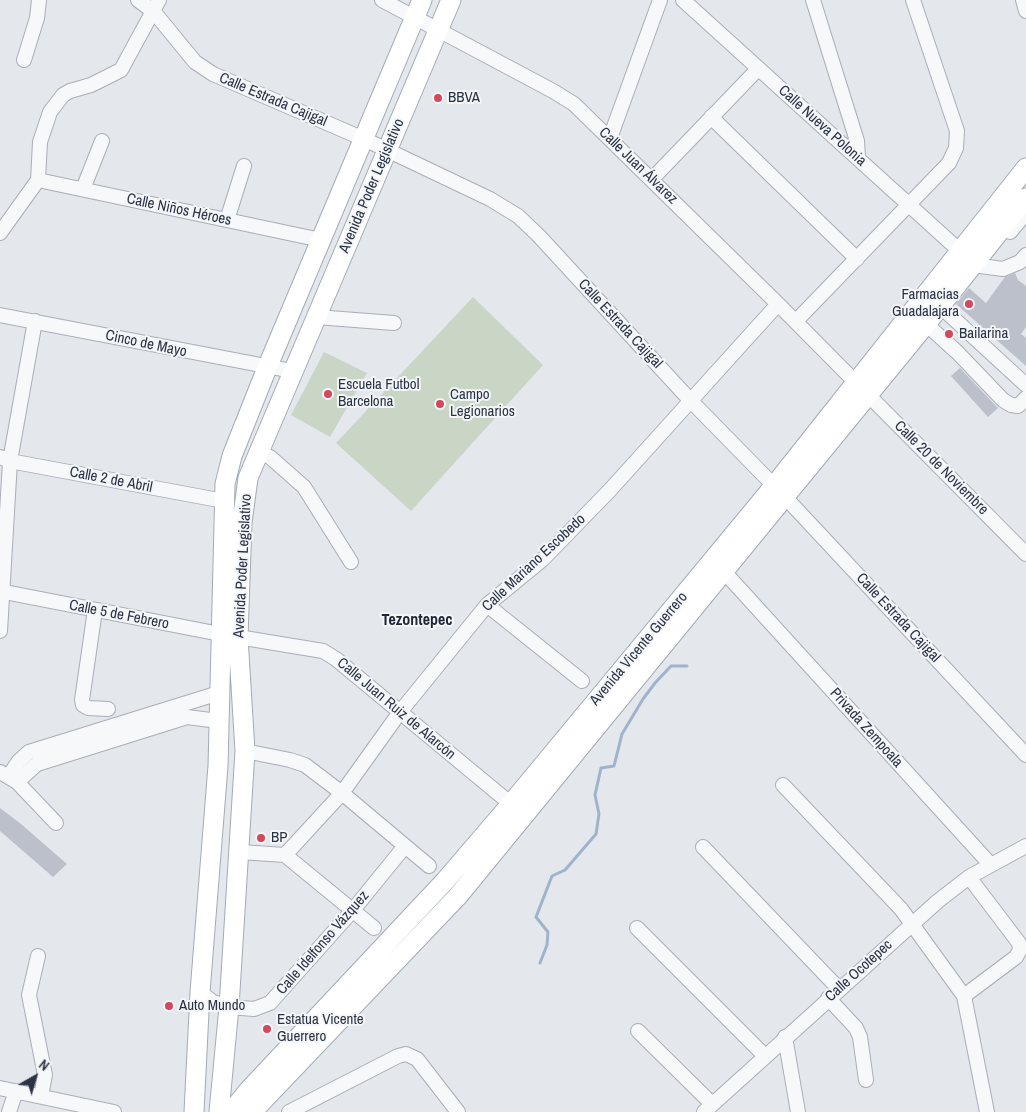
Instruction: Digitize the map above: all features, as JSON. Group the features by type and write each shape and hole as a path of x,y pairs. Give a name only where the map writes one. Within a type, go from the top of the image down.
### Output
{"main road":[{"name":"Avenida Poder Legislativo","path":"219,1112 229,1007 245,751 229,635 224,501 232,456 267,368 422,0"},
{"name":"Avenida Poder Legislativo","path":"194,1112 200,992 218,766 219,693 229,635 248,478 451,0"},
{"name":"Avenida Vicente Guerrero","path":"862,388 926,324 940,306 1026,168"},
{"name":"Avenida Vicente Guerrero","path":"252,1112 458,896 718,566 862,388 970,260 1026,198"},
{"name":"Avenida Vicente Guerrero","path":"232,1112 255,1084 445,882 718,566"},
{"path":"197,1044 212,1054 225,1049"},
{"path":"195,1081 208,1076 214,1077 221,1085"}],"street":[{"path":"24,60 37,18 39,0"},
{"name":"Calle Estrada Cajigal","path":"138,0 157,6 194,62 213,74 388,150 490,199 518,216 539,236 690,400 780,491 1026,755"},
{"name":"Calle Juan Álvarez","path":"382,0 574,104 862,388"},
{"path":"610,138 660,0"},
{"name":"Calle Nueva Polonia","path":"684,0 970,260"},
{"path":"813,0 857,141 858,157"},
{"path":"796,321 949,163 956,148 957,131 913,0"},
{"path":"1023,0 1026,10"},
{"path":"0,233 38,180 40,142 50,112 63,95 121,70 157,6"},
{"path":"652,179 758,69"},
{"path":"710,118 856,260"},
{"path":"83,189 102,141"},
{"path":"226,220 244,166"},
{"name":"Calle Niños Héroes","path":"38,180 321,240"},
{"path":"970,260 993,252 1026,214"},
{"path":"970,260 1003,269 1020,262 1026,255"},
{"name":"Calle Mariano Escobedo","path":"284,855 342,793 400,712 487,604 543,559 610,490 778,304"},
{"path":"940,306 1026,385"},
{"name":"Cinco de Mayo","path":"0,315 267,368 292,371"},
{"path":"316,317 394,324"},
{"path":"0,631 5,459 35,321"},
{"path":"926,324 957,352 1003,400 1011,405 1018,406 1026,398"},
{"path":"957,352 972,335"},
{"name":"Calle 20 de Noviembre","path":"862,388 1026,554"},
{"path":"259,452 270,456 304,487 351,562"},
{"name":"Calle 2 de Abril","path":"5,459 224,501"},
{"name":"Privada Zempoala","path":"718,566 990,864"},
{"name":"Calle 5 de Febrero","path":"1,592 229,635"},
{"path":"487,604 582,681"},
{"path":"95,610 82,700 83,706 88,708 108,709"},
{"name":"Calle Juan Ruiz de Alarcón","path":"229,635 323,651 336,659 511,804"},
{"path":"9,777 18,762 29,752 219,693"},
{"path":"9,777 37,764 187,717 218,721"},
{"path":"245,751 305,765 342,793 429,866"},
{"path":"9,777 56,824"},
{"path":"783,785 912,923 964,996 987,1112"},
{"name":"Calle Idelfonso Vázquez","path":"200,992 213,1002 229,1007 254,1009 270,1004 353,910 405,846"},
{"name":"Calle Ocotepec","path":"708,1108 912,923 969,877 1026,846"},
{"path":"703,847 839,988"},
{"path":"240,852 284,855 374,928"},
{"path":"964,996 1016,957 1020,950 1019,943 969,877"},
{"path":"636,928 764,1056"},
{"path":"38,956 30,995 45,1075 41,1096"},
{"path":"828,998 856,1028 860,1037 866,1080"},
{"path":"638,1032 708,1108"},
{"path":"785,1037 798,1112"},
{"path":"288,1112 398,1056 406,1054 417,1059 458,1112"},
{"path":"0,1088 114,1112"},
{"path":"9,1112 16,1092"}],"green space":[{"name":"Campo Legionarios","path":"473,297 543,365 411,511 336,443"},
{"name":"Escuela Futbol Barcelona","path":"324,352 367,373 330,437 291,415"}],"building":[{"path":"1015,273 1018,280 1026,286 1026,327 1021,334 1026,338 1026,366 956,304 969,288 986,303 1005,277"},
{"path":"960,368 998,408 988,417 951,376"},
{"path":"0,808 67,864 53,877 0,831"}],"waterway":[{"path":"540,963 547,945 548,932 536,917 552,876 565,870 596,834 599,814 595,795 601,768 614,766 622,734 655,683 671,666 687,666"}],"place":[{"name":"BBVA","path":"438,98"},
{"name":"Farmacias Guadalajara","path":"969,304"},
{"name":"Bailarina","path":"949,334"},
{"name":"Escuela Futbol Barcelona","path":"328,394"},
{"name":"Campo Legionarios","path":"440,404"},
{"name":"BP","path":"261,838"},
{"name":"Auto Mundo","path":"169,1006"},
{"name":"Estatua Vicente Guerrero","path":"267,1029"}],"district":[{"name":"Tezontepec","path":"417,621"}]}
